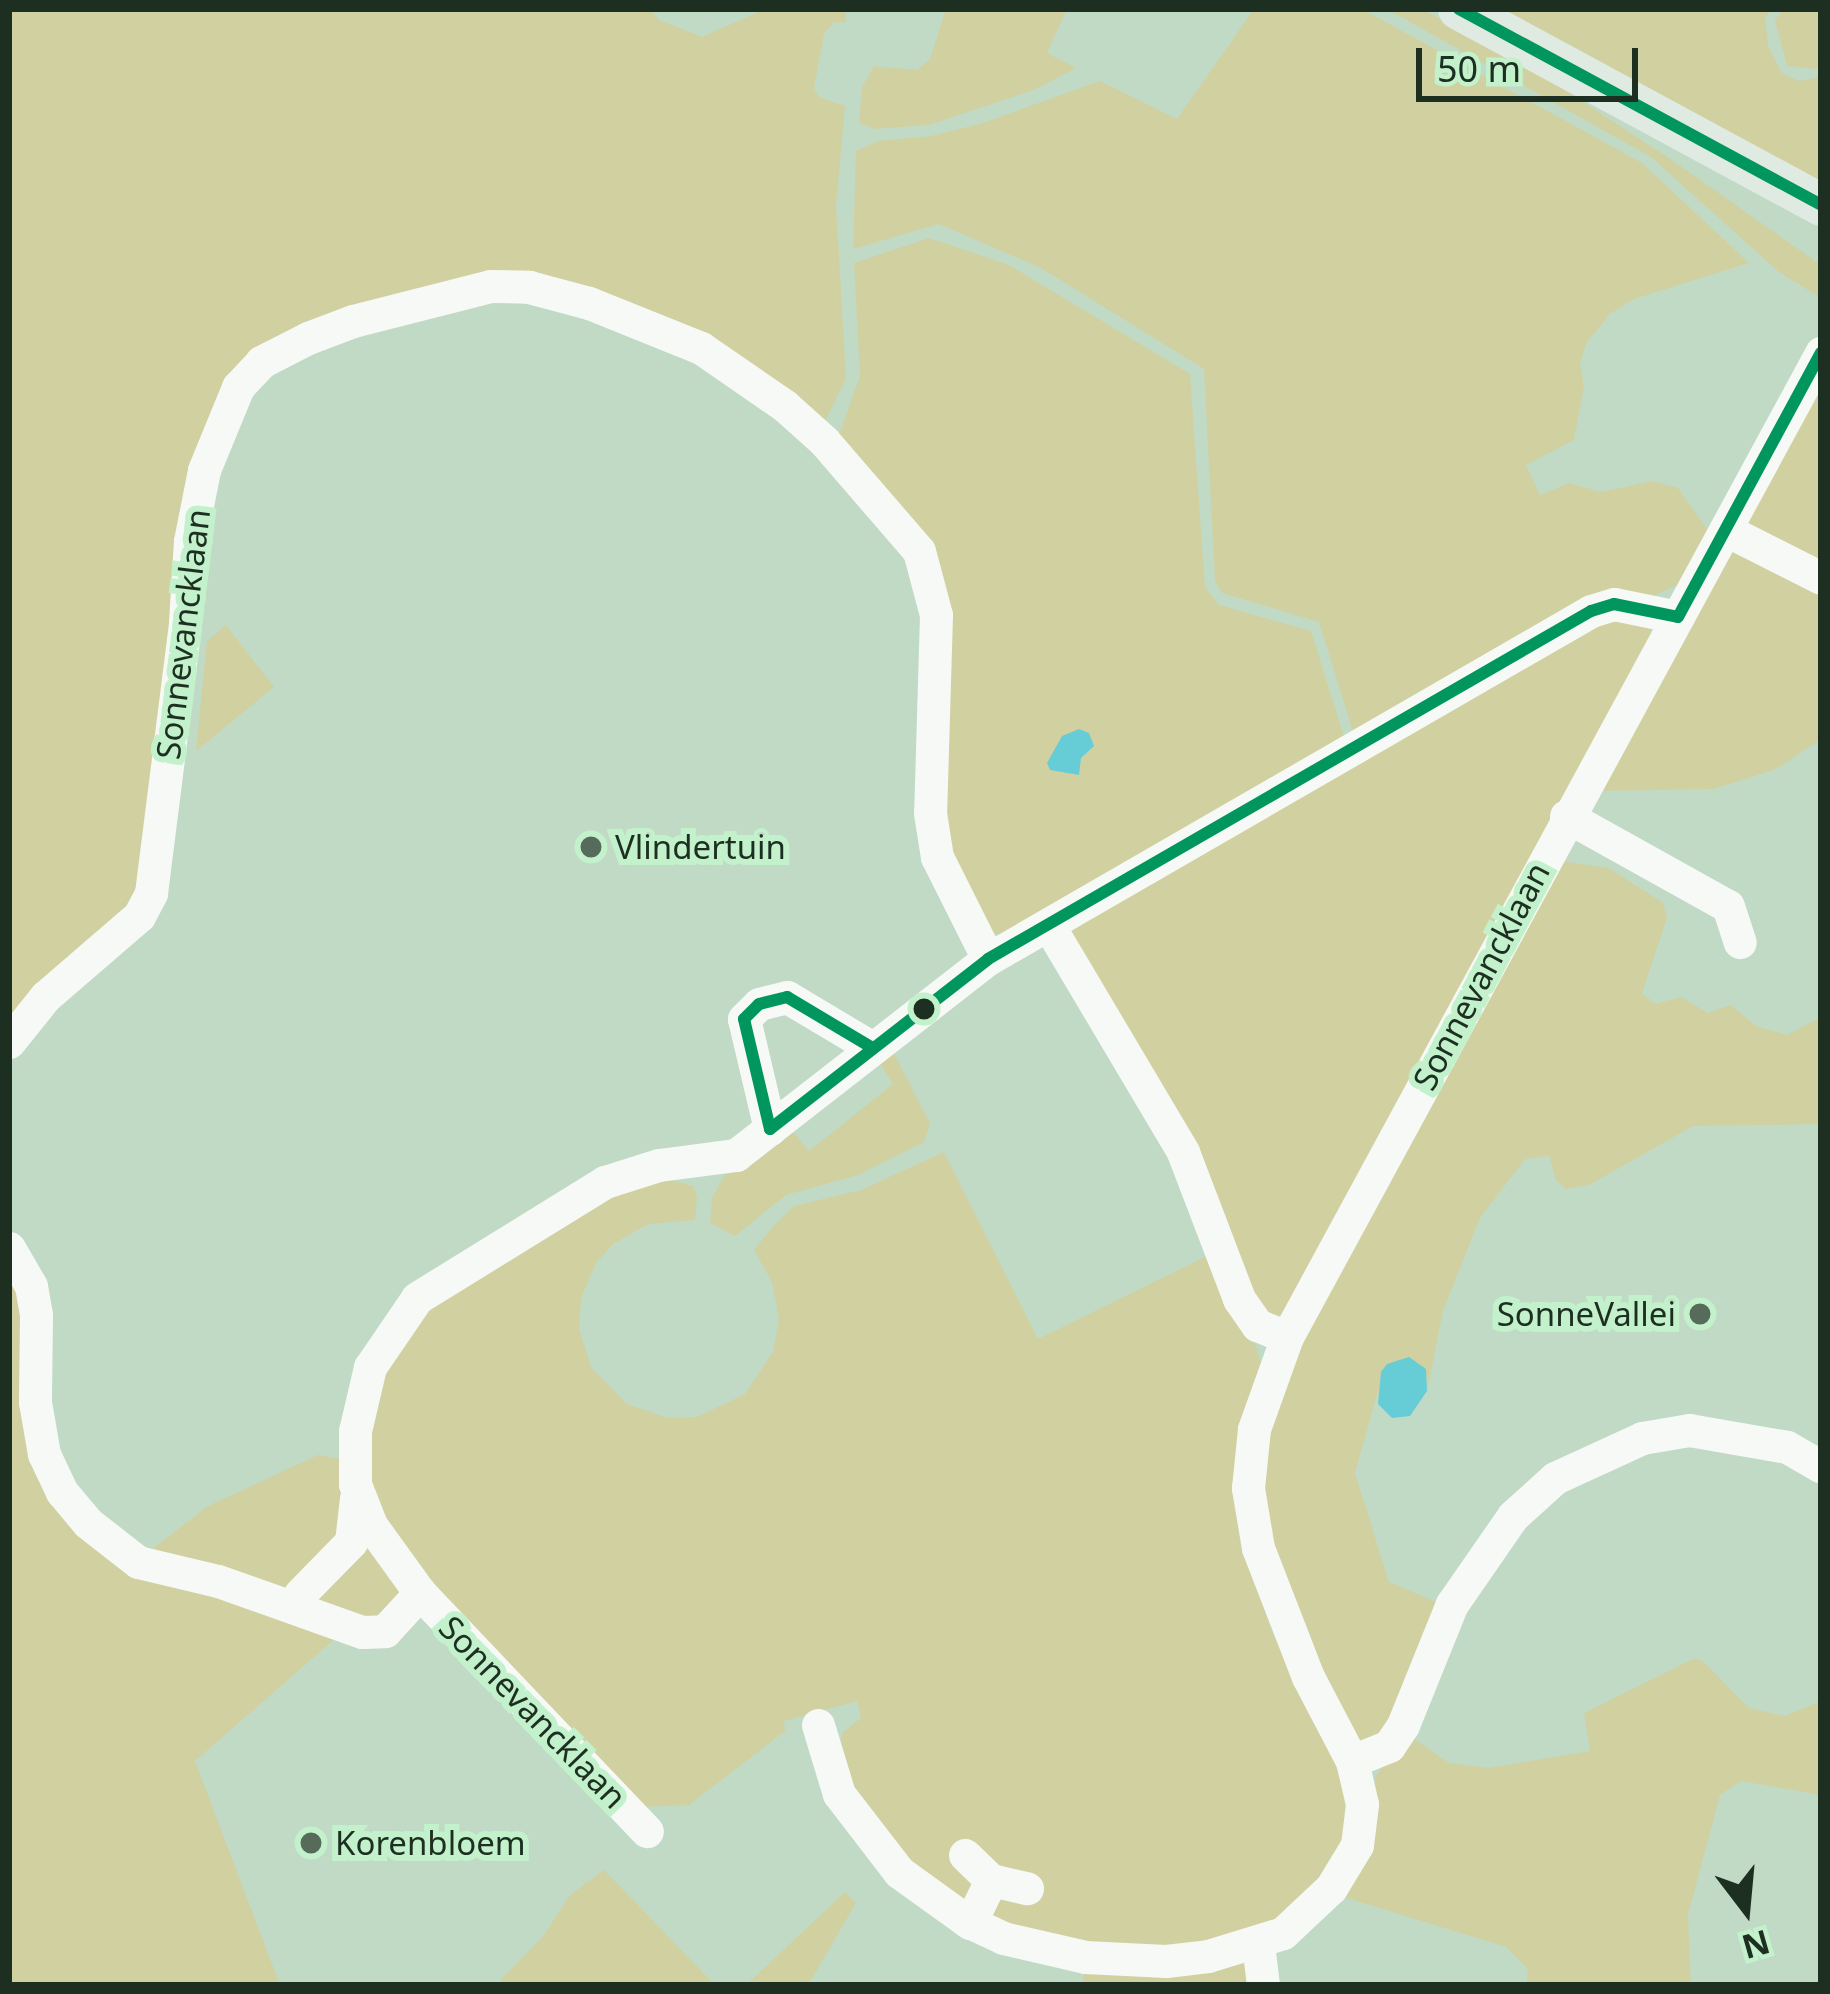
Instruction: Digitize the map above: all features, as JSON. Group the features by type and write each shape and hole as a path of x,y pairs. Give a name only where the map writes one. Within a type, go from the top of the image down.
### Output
{"main road":[{"path":"1460,9 1821,205"}],"street":[{"name":"Sonnevancklaan","path":"9,1042 45,997 139,916 151,893 185,622 190,541 204,470 238,387 261,362 308,338 353,321 490,286 529,287 589,303 701,348 824,441 919,550 936,615 930,813 937,856 988,959"},
{"name":"Sonnevancklaan","path":"818,1725 839,1794 899,1872 970,1923 1040,1949 1166,1961 1258,1944 1311,1911 1350,1859 1362,1804 1352,1761 1274,1599 1248,1488 1254,1430 1287,1337 1821,353"},
{"path":"1726,530 1821,578"},
{"name":"Sonnevancklaan","path":"647,1831 420,1593 371,1525 355,1484 355,1431 370,1367 417,1298 605,1182 659,1165 736,1156 988,959 1591,611 1614,604 1678,617"},
{"path":"1566,816 1728,906 1740,942"},
{"path":"1049,926 1183,1152 1239,1299 1257,1325 1287,1337"},
{"path":"770,1129 745,1018 759,1004 787,997 871,1047"},
{"name":"Sonnevancklaan","path":"9,1248 34,1300 35,1402 44,1454 62,1492 88,1523 138,1562 218,1581 362,1632 385,1631 420,1593"},
{"path":"1352,1761 1389,1746 1403,1725 1452,1604 1513,1516 1555,1478 1642,1438 1689,1430 1786,1447 1821,1466"},
{"path":"300,1594 351,1542 357,1527 355,1484"},
{"path":"965,1855 991,1880 1027,1888"},
{"path":"970,1923 991,1880"},
{"path":"1258,1944 1264,1985"}],"green space":[{"path":"9,9 650,9 659,20 702,37 765,9 845,9 846,22 833,23 824,34 814,88 819,97 845,106 836,206 846,378 822,428 750,371 486,281 229,382 143,891 9,1024"},
{"path":"946,9 1067,9 1047,53 1076,68 1034,90 929,125 874,129 859,123 862,87 874,66 917,70 930,59"},
{"path":"1254,9 1362,9 1642,163 1749,263 1634,299 1610,314 1587,342 1580,363 1584,387 1574,440 1526,465 1540,495 1569,483 1601,492 1652,481 1678,488 1711,535 1681,583 1354,735 1319,622 1222,593 1215,581 1204,369 1041,268 939,224 853,249 856,151 878,141 931,136 980,124 1100,81 1177,119"},
{"path":"1387,9 1422,9 1531,68 1669,158 1821,265 1821,298 1779,272 1651,157"},
{"path":"1492,9 1771,9 1765,18 1768,46 1782,73 1799,81 1821,77 1821,182"},
{"path":"1783,9 1821,9 1817,69 1787,66 1775,20"},
{"path":"929,238 1009,265 1190,374 1205,587 1219,605 1311,631 1345,740 1006,938 977,925 945,851 946,613 836,443 860,376 854,263"},
{"path":"1821,384 1821,570 1753,535 1746,521"},
{"path":"1729,548 1821,589 1821,739 1776,769 1714,789 1602,791"},
{"path":"1614,613 1648,624 1652,635 1290,1305 1274,1320 1255,1294 1212,1185 1069,933 1125,894"},
{"path":"226,625 274,687 196,751 207,641"},
{"path":"1561,861 1609,868 1663,903 1667,918 1642,993 1655,1004 1681,997 1708,1013 1730,1005 1758,1027 1787,1035 1821,1017 1821,1124 1693,1126 1589,1185 1566,1189 1556,1180 1549,1156 1525,1159 1480,1218 1443,1311 1427,1391 1427,1378 1378,1391 1355,1473 1389,1582 1443,1605 1395,1723 1367,1744 1354,1739 1321,1676 1272,1543 1263,1487 1271,1432 1298,1350"},
{"path":"891,1048 930,1123 924,1142 858,1175 786,1195 735,1236 710,1223 712,1198 724,1176 792,1131 809,1151 893,1084 877,1059"},
{"path":"944,1152 1038,1339 1213,1253 1252,1334 1261,1363 1245,1551 1272,1632 1343,1773 1349,1805 1339,1857 1282,1921 1167,1954 1010,1930 906,1864 848,1790 840,1745 843,1732 861,1718 857,1701 784,1721 785,1731 689,1805 639,1807 398,1549 367,1481 366,1432 383,1370 430,1301 610,1194 657,1176 693,1186 695,1220 648,1224 613,1244 596,1263 581,1298 579,1328 591,1367 627,1404 668,1418 697,1417 745,1394 773,1352 779,1319 772,1282 754,1250 774,1225 794,1206 861,1190"},
{"path":"9,1261 24,1289 28,1404 81,1530 336,1638 195,1761 280,1985 9,1985"},
{"path":"318,1455 342,1459 405,1595 375,1616 356,1623 143,1556 208,1506"},
{"path":"1693,1659 1703,1661 1749,1708 1785,1716 1821,1701 1821,1795 1741,1781 1720,1795 1688,1915 1691,1985 1526,1985 1528,1969 1506,1947 1337,1895 1372,1839 1375,1777 1407,1734 1449,1763 1489,1768 1590,1751 1584,1713"},
{"path":"604,1870 715,1985 496,1985 544,1935 570,1895"},
{"path":"845,1892 856,1903 808,1985 746,1985"},
{"path":"1238,1961 1251,1969 1253,1985 1082,1985 1086,1969"}],"water":[{"path":"1079,729 1089,733 1094,746 1081,758 1079,775 1050,770 1047,763 1062,736"},
{"path":"1409,1357 1426,1369 1427,1391 1410,1416 1392,1418 1378,1404 1381,1372 1387,1364"}],"transit line":[{"path":"1459,9 1821,205"},
{"path":"1678,617 1821,353"},
{"path":"770,1129 988,959 1591,611 1614,604 1678,617"},
{"path":"770,1129 744,1019 759,1004 787,997 871,1047"}],"place":[{"name":"Vlindertuin","path":"591,847"},
{"name":"SonneVallei","path":"1700,1314"},
{"name":"Korenbloem","path":"311,1843"}]}
